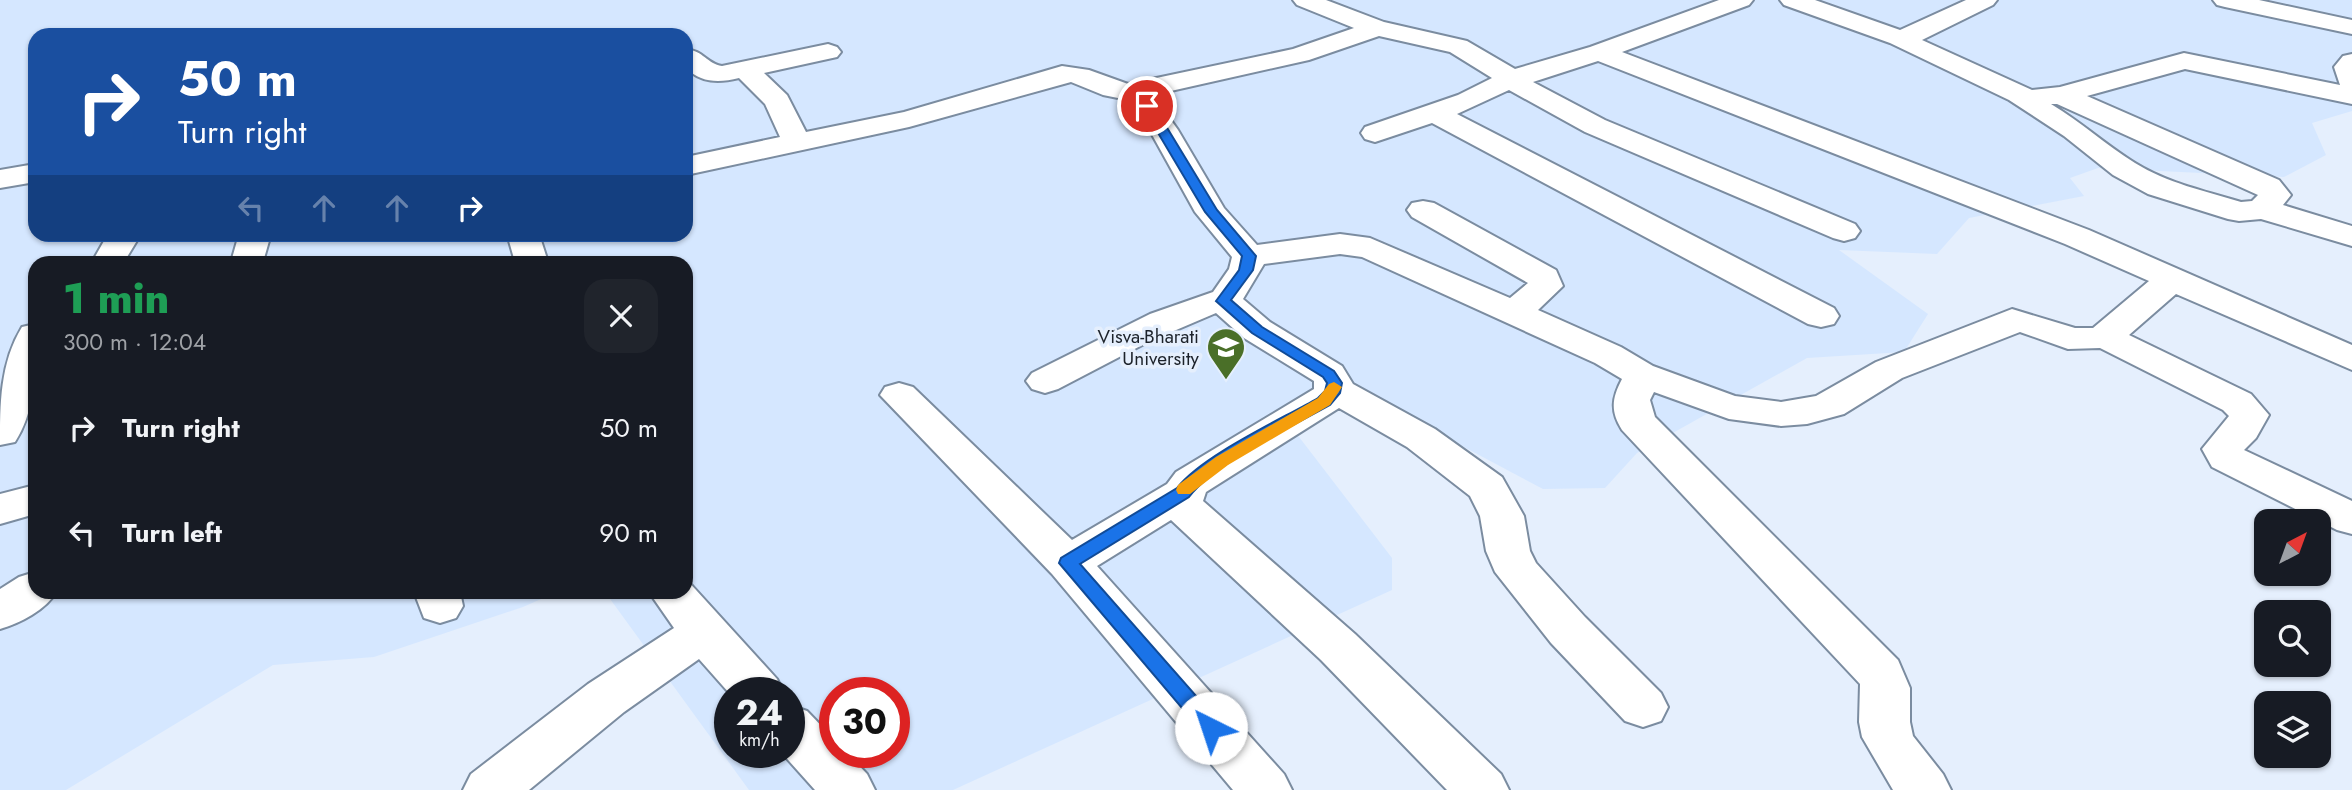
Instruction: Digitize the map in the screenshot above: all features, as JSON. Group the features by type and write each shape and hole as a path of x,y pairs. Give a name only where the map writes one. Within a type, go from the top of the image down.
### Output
{"street":[{"path":"1375,133 1434,114 1511,78 1599,52 1741,0"},
{"path":"1792,0 1899,38 2020,97 2074,130 2124,169 2159,187 2239,212 2262,209 2352,236"},
{"path":"1899,38 1985,0"},
{"path":"2225,0 2352,27"},
{"path":"1319,2 1377,28 1458,46 1595,126 1843,231"},
{"path":"693,165 909,119 1062,74 1076,73 1122,92 1300,55 1377,28"},
{"path":"693,59 713,75 747,71 828,52"},
{"path":"1599,52 2064,232 2352,359"},
{"path":"2020,97 2061,95 2185,61 2352,96"},
{"path":"2352,62 2347,67 2352,83"},
{"path":"747,71 777,101 797,143"},
{"path":"1135,90 1164,130 1211,212 1249,256"},
{"path":"2061,95 2274,191 2276,195 2262,209"},
{"path":"1434,114 1821,316"},
{"path":"0,179 28,174"},
{"path":"1423,210 1544,277 1546,286 1514,312"},
{"path":"1249,256 1340,244 1362,246 1608,355 1640,374 1729,407 1782,414 1807,412 1830,405 1889,370 1955,346 2001,323 2023,321 2076,341 2088,342 2106,336 2171,279"},
{"path":"1045,381 1195,307 1224,301 1246,270 1249,256"},
{"path":"1224,301 1257,330 1329,374 1334,389 1421,438 1487,488 1502,516 1508,551 1518,572 1643,707"},
{"path":"2106,336 2120,346 2237,402 2249,415 2242,429 2222,449 2226,458 2352,519"},
{"path":"0,433 28,355"},
{"path":"1640,374 1642,378 1631,400 1636,421 1881,674 1888,686 1884,726 1891,746 1924,790"},
{"path":"1068,563 1183,492 1191,482 1222,461 1324,401 1334,389"},
{"path":"899,395 1068,563 1265,790"},
{"path":"0,433 28,427"},
{"path":"1183,492 1182,501 1189,513 1338,647 1482,790"},
{"path":"0,509 28,501"},
{"path":"0,612 28,594"},
{"path":"678,599 745,677"},
{"path":"490,790 606,698 704,632"},
{"path":"805,743 848,790"}],"shaded area":[{"name":"Visva-Bharati University","path":"0,0 2352,0 2352,111 2312,123 2326,155 2284,177 2098,168 2070,178 2084,196 1969,218 1937,254 1839,250 1928,314 1904,352 1807,358 1637,453 1605,488 1543,489 1385,405 1326,408 1296,433 1392,558 1392,590 953,790 749,790 733,768 805,768 805,677 714,677 714,742 610,599 693,599 693,256 28,256 28,599 541,599 374,657 273,665 66,790 0,790"}],"slow traffic":[{"path":"1184,490 1191,482 1222,461 1324,401 1334,387"}],"place":[{"name":"Visva-Bharati University","path":"1226,381"}],"route":[{"path":"1147,106 1164,130 1211,212 1249,256 1246,270 1224,301 1257,330 1329,374 1335,383 1332,393 1324,401 1222,461 1191,482 1183,492 1068,563 1211,728"}]}
